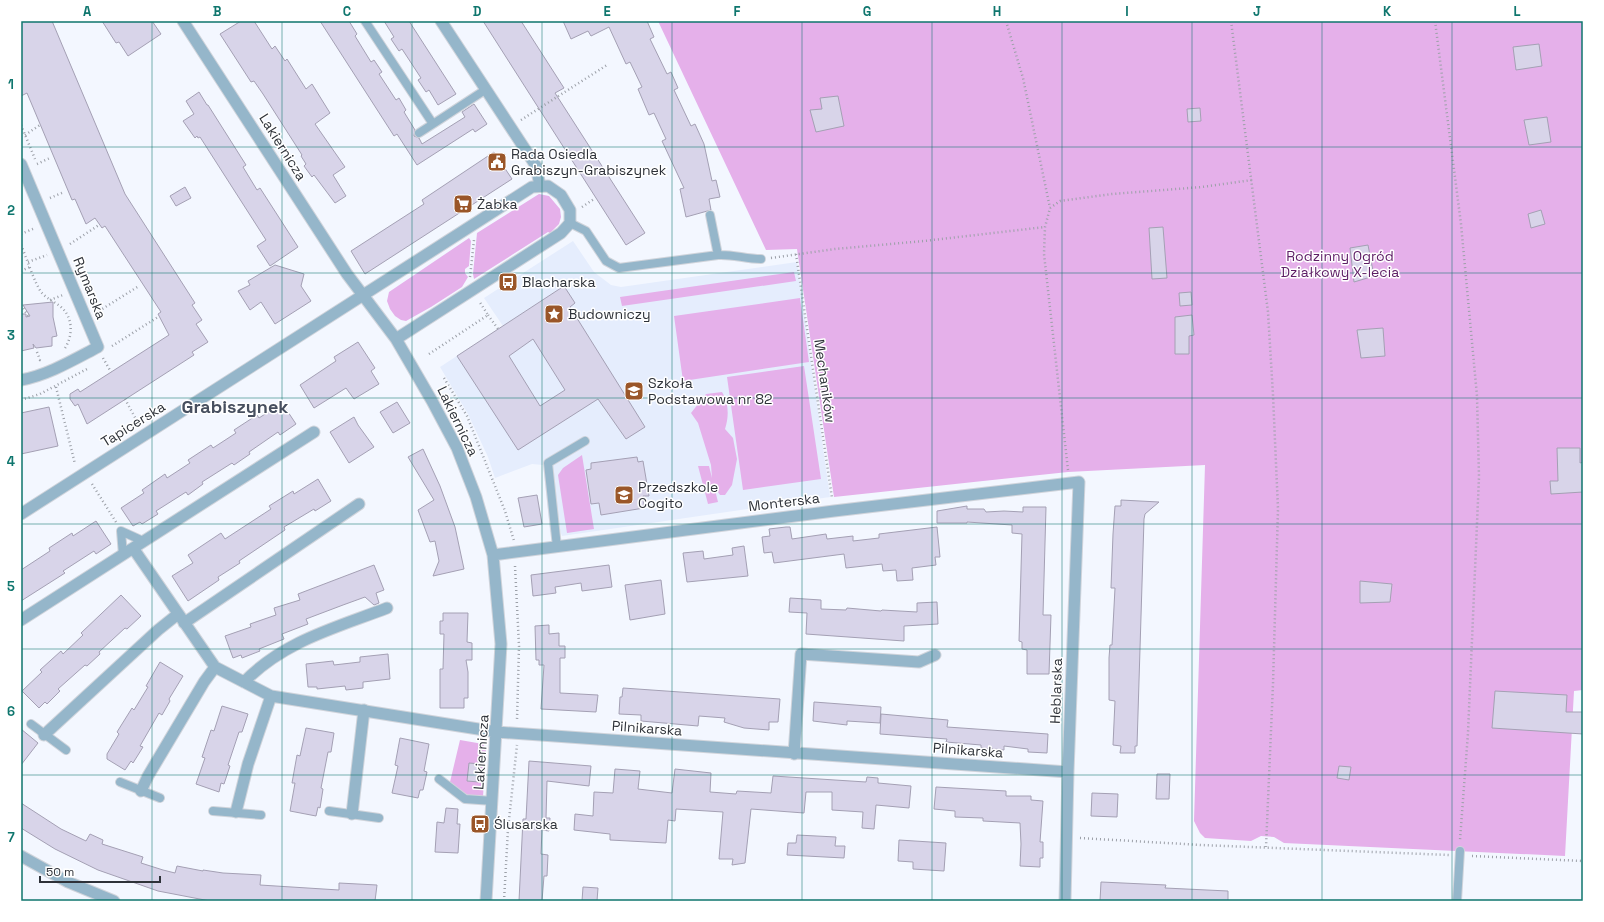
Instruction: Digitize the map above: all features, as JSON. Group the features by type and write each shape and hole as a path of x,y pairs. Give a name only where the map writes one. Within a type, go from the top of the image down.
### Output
{"street":[{"name":"Lakiernicza","path":"183,21 316,228 363,296 383,320 396,339 432,401 456,448 476,497 493,555 501,644 493,802 486,901"},
{"path":"441,21 536,166 540,186"},
{"name":"Rymarska","path":"21,164 98,347 53,370 32,378 21,380"},
{"path":"363,296 532,187 548,186 561,195 570,210 570,223 561,233 396,339"},
{"name":"Tapicerska","path":"21,514 363,296"},
{"path":"21,620 314,432"},
{"name":"Monterska","path":"493,555 834,511 1079,482"},
{"name":"Heblarska","path":"1065,901 1068,772 1079,482"},
{"path":"44,735 158,630 181,619 359,504"},
{"path":"138,544 181,619 215,667 204,682 148,776 141,791"},
{"path":"244,682 267,660 307,638 387,608"},
{"path":"794,754 801,654 919,662 935,655"},
{"name":"Pilnikarska","path":"215,667 271,696 497,732 1068,772"},
{"path":"236,812 248,764 271,696"},
{"path":"352,814 364,710"},
{"path":"21,856 68,882 114,901"}],"lane":[{"path":"365,21 433,124"},
{"path":"418,133 486,90"},
{"path":"710,215 718,255"},
{"path":"570,223 586,231 606,261 619,268 727,254 748,259 760,259"},
{"path":"557,546 548,463 585,440"},
{"path":"122,530 138,544"},
{"path":"122,530 123,554"},
{"path":"31,724 66,750"},
{"path":"439,780 464,799 493,802"},
{"path":"120,782 160,798"},
{"path":"213,811 262,815"},
{"path":"329,811 378,818"},
{"path":"1457,901 1459,853"}],"path":[{"path":"1006,21 1023,78 1050,208 1045,227 1044,254 1068,472"},
{"path":"1231,21 1268,312 1278,509 1273,684 1266,847"},
{"path":"1434,21 1461,224 1477,396 1479,485 1468,726 1459,853"},
{"path":"510,127 607,65"},
{"path":"25,135 40,125"},
{"path":"37,164 50,158"},
{"path":"1050,208 1060,201 1112,194 1202,187 1252,180"},
{"path":"50,198 64,192"},
{"path":"582,207 594,199"},
{"path":"70,244 99,225"},
{"path":"760,259 1045,227"},
{"path":"470,278 474,235"},
{"path":"21,245 42,292 62,308 69,319 71,328 69,343 61,354"},
{"path":"28,262 58,251"},
{"name":"Mechaników","path":"796,254 834,511"},
{"path":"21,271 30,267"},
{"path":"99,311 139,286"},
{"path":"478,300 498,329"},
{"path":"21,305 29,317"},
{"path":"429,354 488,315"},
{"path":"107,349 158,317"},
{"path":"37,352 40,360 44,358"},
{"path":"98,362 104,359"},
{"path":"21,400 56,387 92,366"},
{"path":"444,378 467,416 505,511 514,545"},
{"path":"56,387 76,467"},
{"path":"92,484 122,530"},
{"path":"514,559 519,646 518,726"},
{"path":"504,901 508,829 517,740"},
{"path":"1066,837 1266,847 1459,853 1583,861"}],"shaded area":[{"name":"Szkoła Podstawowa nr 82","path":"573,241 594,272 611,285 621,287 797,262 830,497 562,536 560,530 550,532 543,465 532,464 495,478 488,457 468,414 440,367 503,326 484,298"}],"green space":[{"name":"Rodzinny Ogród Działkowy X-lecia","path":"658,21 1583,21 1583,690 1574,691 1565,856 1284,843 1274,837 1261,836 1251,841 1205,838 1200,833 1194,821 1205,465 1068,472 834,497 797,249 766,250"},
{"path":"539,194 549,196 560,209 561,217 559,224 550,233 548,232 474,279 473,274 477,233"},
{"path":"469,238 471,241 469,266 465,269 465,273 468,277 462,287 406,321 395,316 387,301 389,292"},
{"path":"794,272 796,281 622,306 620,297"},
{"path":"800,298 809,362 683,381 674,316"},
{"path":"804,366 821,479 743,490 727,377"},
{"path":"722,392 728,410 725,429 733,438 737,459 732,485 725,495 720,495 714,486 718,502 708,504 698,466 709,466 712,478 711,465 698,423 691,413 706,394"},
{"path":"582,455 594,529 567,533 558,475 563,468"},
{"path":"460,740 483,744 486,750 483,797 468,796 450,782"}],"building":[{"path":"21,21 52,21 125,194 195,303 192,305 202,320 196,324 208,342 192,352 194,355 87,424 78,404 75,406 70,399 70,394 78,389 80,392 169,335 158,314 161,312 105,226 102,228 95,218 86,224 75,199 72,200 27,93 21,96"},
{"path":"102,21 152,21 161,34 128,56 119,42 116,43"},
{"path":"241,21 254,21 272,49 275,46 285,61 287,59 306,89 312,84 330,113 315,124 345,167 333,175 346,196 335,203 314,175 312,177 304,166 306,164 301,156 302,155 263,94 254,81 251,82 220,34"},
{"path":"320,21 349,21 357,34 355,36 371,62 374,60 382,72 379,74 396,100 399,98 406,110 404,112 415,130 414,136 419,138 422,144 465,117 462,112 474,104 487,124 475,132 473,129 417,165 397,134 394,136"},
{"path":"384,21 409,21 456,94 438,105 429,90 426,92 418,80 421,78 402,49 399,51 391,39 394,37"},
{"path":"483,21 521,21 564,88 555,93 645,233 626,245"},
{"path":"563,21 647,21 654,37 650,39 667,74 671,72 678,88 674,90 691,126 695,124 704,144 712,181 716,180 720,197 709,199 711,210 686,217 680,189 684,188 662,141 666,139 654,113 649,115 638,89 642,87 630,62 626,64 609,27 591,36 588,31 571,39"},
{"path":"1539,44 1542,66 1516,70 1513,47"},
{"path":"199,92 246,165 243,167 257,190 260,188 298,247 270,266 257,246 266,240 200,137 198,138 197,136 195,138 183,121 194,114 186,101"},
{"path":"838,96 844,126 816,132 810,110 822,109 820,98"},
{"path":"1200,108 1201,121 1188,122 1187,109"},
{"path":"1547,117 1551,142 1529,145 1524,120"},
{"path":"494,152 512,179 365,274 351,251 424,204 422,200"},
{"path":"185,187 191,198 176,206 170,196"},
{"path":"1541,210 1545,224 1531,228 1528,214"},
{"path":"1163,227 1167,278 1152,279 1149,228"},
{"path":"1368,245 1374,276 1354,282 1350,248"},
{"path":"275,265 304,274 301,286 311,301 275,324 261,302 250,310 238,291 250,285 248,281"},
{"path":"564,286 575,303 570,307 645,427 626,439 598,399 518,450 457,356","holes":["533,339 565,390 540,406 509,356"]},
{"path":"1191,292 1192,305 1180,306 1179,293"},
{"path":"53,302 53,317 57,336 52,337 52,346 36,348 33,344 34,348 21,351 21,314 26,314 26,317 30,316 23,305"},
{"path":"1192,315 1194,335 1189,336 1189,354 1175,354 1175,317"},
{"path":"1383,328 1385,356 1361,358 1357,330"},
{"path":"358,342 375,368 371,371 379,384 354,399 346,388 314,408 300,385 336,361 334,357"},
{"path":"397,402 410,423 393,433 380,412"},
{"path":"282,403 296,424 280,435 278,432 249,452 250,454 234,465 232,463 202,482 203,484 188,495 186,492 156,511 158,514 142,524 140,522 133,526 121,508 144,493 142,490 165,474 167,478 190,463 188,460 211,445 213,448 236,433 234,430 257,415 259,418"},
{"path":"49,407 58,446 21,454 21,413"},
{"path":"354,417 374,447 349,463 330,432"},
{"path":"1557,448 1580,448 1580,463 1583,462 1583,492 1551,494 1550,481 1558,481"},
{"path":"423,449 440,486 455,527 464,569 433,576 439,561 435,541 430,542 418,510 434,500 408,457"},
{"path":"637,457 638,462 643,461 649,496 643,496 644,508 601,515 599,503 591,504 586,470 591,469 591,463"},
{"path":"318,479 331,501 315,511 314,509 284,527 285,530 239,561 240,563 218,577 219,580 188,601 172,576 193,563 188,555 221,533 225,539 271,509 269,506 293,491 294,494"},
{"path":"537,495 542,524 524,527 518,498"},
{"path":"1121,500 1159,502 1145,514 1144,519 1137,746 1135,746 1135,753 1120,753 1121,746 1113,745 1115,701 1109,700 1109,658 1110,645 1112,645 1115,588 1111,588 1113,534 1115,506 1121,506"},
{"path":"967,506 967,509 984,509 986,512 1023,512 1023,507 1046,507 1043,615 1051,615 1049,674 1027,674 1027,650 1022,649 1022,642 1019,641 1022,534 1012,533 1012,525 967,522 937,523 937,511"},
{"path":"96,521 111,544 96,554 94,551 63,571 65,573 21,601 21,570 50,551 49,548 72,533 73,536"},
{"path":"790,527 792,539 826,534 827,539 853,536 853,541 879,538 879,534 937,527 940,557 935,557 936,565 912,568 913,580 897,581 896,570 883,571 882,564 846,568 844,554 774,563 772,552 764,553 762,537 770,536 769,529"},
{"path":"744,546 748,576 687,582 683,553 703,551 704,559 733,555 732,548"},
{"path":"374,565 384,590 376,593 379,603 374,605 365,597 343,605 306,619 308,624 282,634 284,639 259,649 260,651 242,658 241,655 233,658 225,636 251,627 250,624 276,615 274,608 300,600 298,594"},
{"path":"609,565 612,587 582,591 581,583 555,587 556,593 533,596 531,575"},
{"path":"661,580 665,614 630,620 625,585"},
{"path":"1360,581 1392,584 1390,602 1360,603"},
{"path":"121,595 141,616 127,629 125,628 99,652 100,654 87,666 85,665 58,689 60,691 47,704 45,702 39,708 22,691 42,672 40,670 61,651 63,654 83,635 81,633"},
{"path":"790,598 821,600 821,609 846,610 847,608 917,612 917,603 937,602 938,624 904,626 904,641 806,634 807,613 789,612"},
{"path":"443,613 468,613 467,642 472,643 472,660 466,660 468,672 468,698 464,698 464,708 440,708 440,669 443,669 444,634 440,634 440,621 443,621"},
{"path":"549,625 549,634 559,633 559,646 565,646 565,658 560,658 560,693 598,695 596,712 541,709 544,665 539,665 539,660 536,660 535,626"},
{"path":"388,654 390,679 363,682 363,688 346,690 345,686 317,689 317,687 308,687 306,664 333,661 334,665 360,662 360,657"},
{"path":"160,662 183,676 169,699 170,701 162,715 159,713 140,746 143,747 133,763 131,761 125,770 107,759 107,754 119,734 117,732 132,708 134,710 148,687 146,686"},
{"path":"623,688 780,699 778,722 769,722 769,730 744,728 724,722 725,718 699,716 698,726 641,721 641,715 619,714 620,697 622,697"},
{"path":"1495,691 1567,695 1566,712 1583,712 1583,734 1492,728"},
{"path":"814,702 881,707 880,723 847,721 847,725 813,721"},
{"path":"222,706 248,714 242,732 239,732 228,765 230,766 224,784 221,783 219,792 196,784 205,758 202,757 211,730 214,731"},
{"path":"881,714 948,720 947,727 1048,734 1047,753 1028,752 1028,749 1004,746 1004,750 981,748 981,745 946,742 947,739 880,734"},
{"path":"306,728 334,733 331,752 328,752 321,788 323,789 320,808 318,807 316,816 290,811 295,783 292,783 297,755 300,756"},
{"path":"21,729 38,743 21,765"},
{"path":"400,738 429,744 424,771 427,772 423,790 420,790 418,798 392,793 398,766 395,765"},
{"path":"529,761 591,766 589,786 547,781 546,818 550,818 549,831 542,830 541,854 548,855 547,876 544,876 542,901 519,901 523,819 526,819"},
{"path":"469,763 481,764 479,782 467,781"},
{"path":"1339,766 1351,767 1349,780 1337,778"},
{"path":"615,769 640,771 638,789 672,793 675,769 711,773 710,792 736,794 737,791 771,793 773,776 866,782 867,777 878,778 878,783 911,786 909,808 876,805 874,829 862,828 863,812 832,810 832,792 806,792 804,813 751,809 745,863 732,865 733,859 719,859 723,812 676,809 675,821 668,820 666,843 610,840 610,834 574,830 575,814 593,816 594,792 613,793"},
{"path":"1157,774 1170,774 1169,799 1156,799"},
{"path":"936,787 1006,791 1006,796 1031,796 1031,800 1043,801 1040,842 1043,842 1043,858 1040,858 1040,867 1020,866 1020,823 983,821 983,818 955,817 955,811 934,809"},
{"path":"1092,793 1118,794 1117,817 1091,816"},
{"path":"21,803 61,829 86,841 90,834 103,840 102,844 143,857 141,863 163,870 175,873 177,866 203,871 261,875 260,885 339,890 339,883 377,885 375,901 210,901 158,891 98,870 55,849 21,828"},
{"path":"446,808 458,809 457,824 460,824 458,853 435,852 437,822 444,823"},
{"path":"797,835 836,837 835,846 845,846 844,858 787,855 788,843 796,843"},
{"path":"899,840 946,843 944,871 913,869 913,862 898,861"},
{"path":"1101,882 1166,885 1165,888 1228,891 1228,901 1100,901"},
{"path":"583,887 598,888 597,901 582,901"}],"place":[{"name":"Rada Osiedla Grabiszyn-Grabiszynek","path":"497,162"},
{"name":"Żabka","path":"463,204"},
{"name":"Blacharska","path":"508,282"},
{"name":"Budowniczy","path":"554,314"},
{"name":"Szkoła Podstawowa nr 82","path":"634,391"},
{"name":"Przedszkole Cogito","path":"624,495"},
{"name":"Ślusarska","path":"480,824"}],"district":[{"name":"Grabiszynek","path":"235,406"}]}
